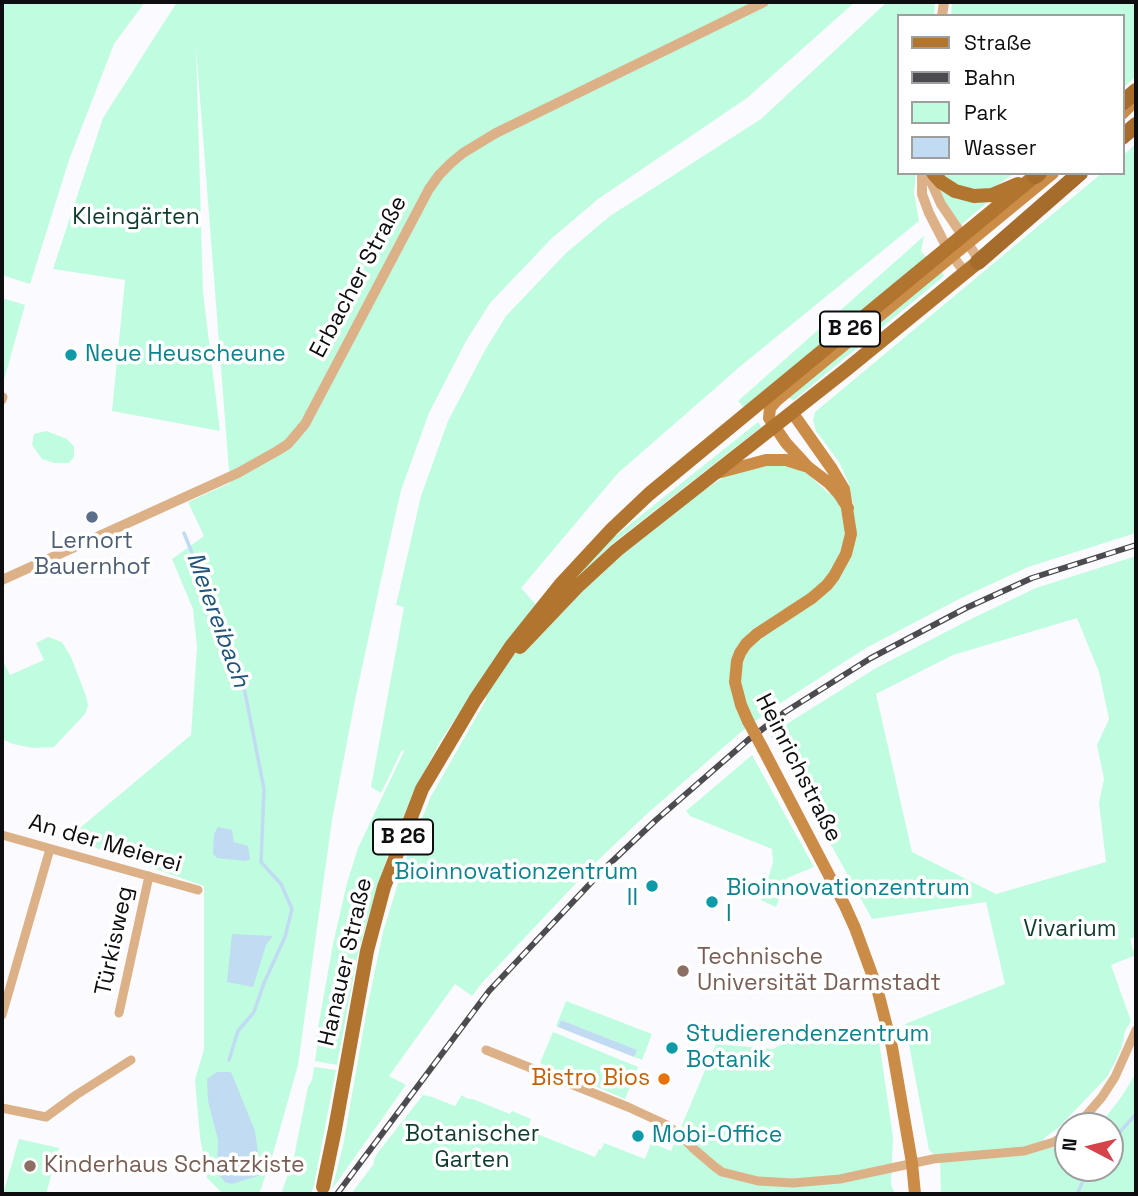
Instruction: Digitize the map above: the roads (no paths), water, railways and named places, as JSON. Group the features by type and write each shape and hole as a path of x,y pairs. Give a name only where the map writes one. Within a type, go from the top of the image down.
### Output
{"highway":[{"name":"B 26","path":"972,266 1078,175"}],"main road":[{"path":"935,175 955,191 979,196 1001,192 1037,175"},
{"name":"B 26","path":"486,684 537,612 612,529 689,460 773,398 965,240 1037,175"},
{"path":"965,240 1049,175"},
{"name":"B 26","path":"486,684 579,584 617,550 972,266"},
{"path":"792,412 773,398 769,418 794,452 829,483 848,508"},
{"name":"Heinrichstraße","path":"792,412 844,489 850,534 848,545 834,576 819,592 746,644 737,661 735,682 748,721 841,896 868,962 892,1047 915,1194"},
{"path":"706,480 719,472 765,460 786,460 808,467"},
{"name":"Hanauer Straße","path":"323,1187 367,951 384,887 422,789 486,684"}],"street":[{"name":"Erbacher Straße","path":"2,580 238,473 288,444 305,424 429,189 451,163 496,133 764,2"},
{"path":"924,175 922,194 929,214 960,266 972,266 975,254 925,175"},
{"name":"An der Meierei","path":"2,835 198,890"},
{"path":"2,1015 50,849"},
{"name":"Türkisweg","path":"119,1013 149,876"},
{"path":"1089,1112 1115,1077 1136,1030"},
{"path":"486,1050 667,1125 722,1172 758,1181 793,1183 849,1178 933,1159 1024,1152 1054,1142"},
{"path":"2,1108 46,1117 131,1060"}],"water":[{"path":"218,827 232,830 234,842 248,846 250,859 246,861 217,858 213,854 214,834"},
{"path":"232,934 273,936 266,945 253,987 227,982"},
{"path":"561,1020 637,1050 634,1057 558,1027"},
{"path":"217,1072 231,1072 255,1131 261,1175 232,1184 225,1182 219,1175 218,1140 208,1101 207,1079"}],"waterway":[{"name":"Meiereibach","path":"184,533 242,677 264,789 261,862 281,884 292,909 285,937 254,1012 238,1031 229,1060"},
{"path":"1124,1127 1136,1114"},
{"path":"1077,1194 1083,1182"}],"railway":[{"path":"337,1194 489,991 603,870 748,740 785,712 871,658 966,608 1032,578 1136,545"}],"place":[{"name":"Neue Heuscheune","path":"71,355"},
{"name":"Lernort Bauernhof","path":"92,517"},
{"name":"Bioinnovationzentrum II","path":"652,886"},
{"name":"Bioinnovationzentrum I","path":"712,902"},
{"name":"Technische Universität Darmstadt","path":"683,971"},
{"name":"Studierendenzentrum Botanik","path":"672,1048"},
{"name":"Bistro Bios","path":"664,1079"},
{"name":"Mobi-Office","path":"638,1136"},
{"name":"Kinderhaus Schatzkiste","path":"30,1166"}],"park label":[{"name":"Kleingärten","path":"136,218"},
{"name":"Vivarium","path":"1070,930"},
{"name":"Botanischer Garten","path":"472,1148"}]}
